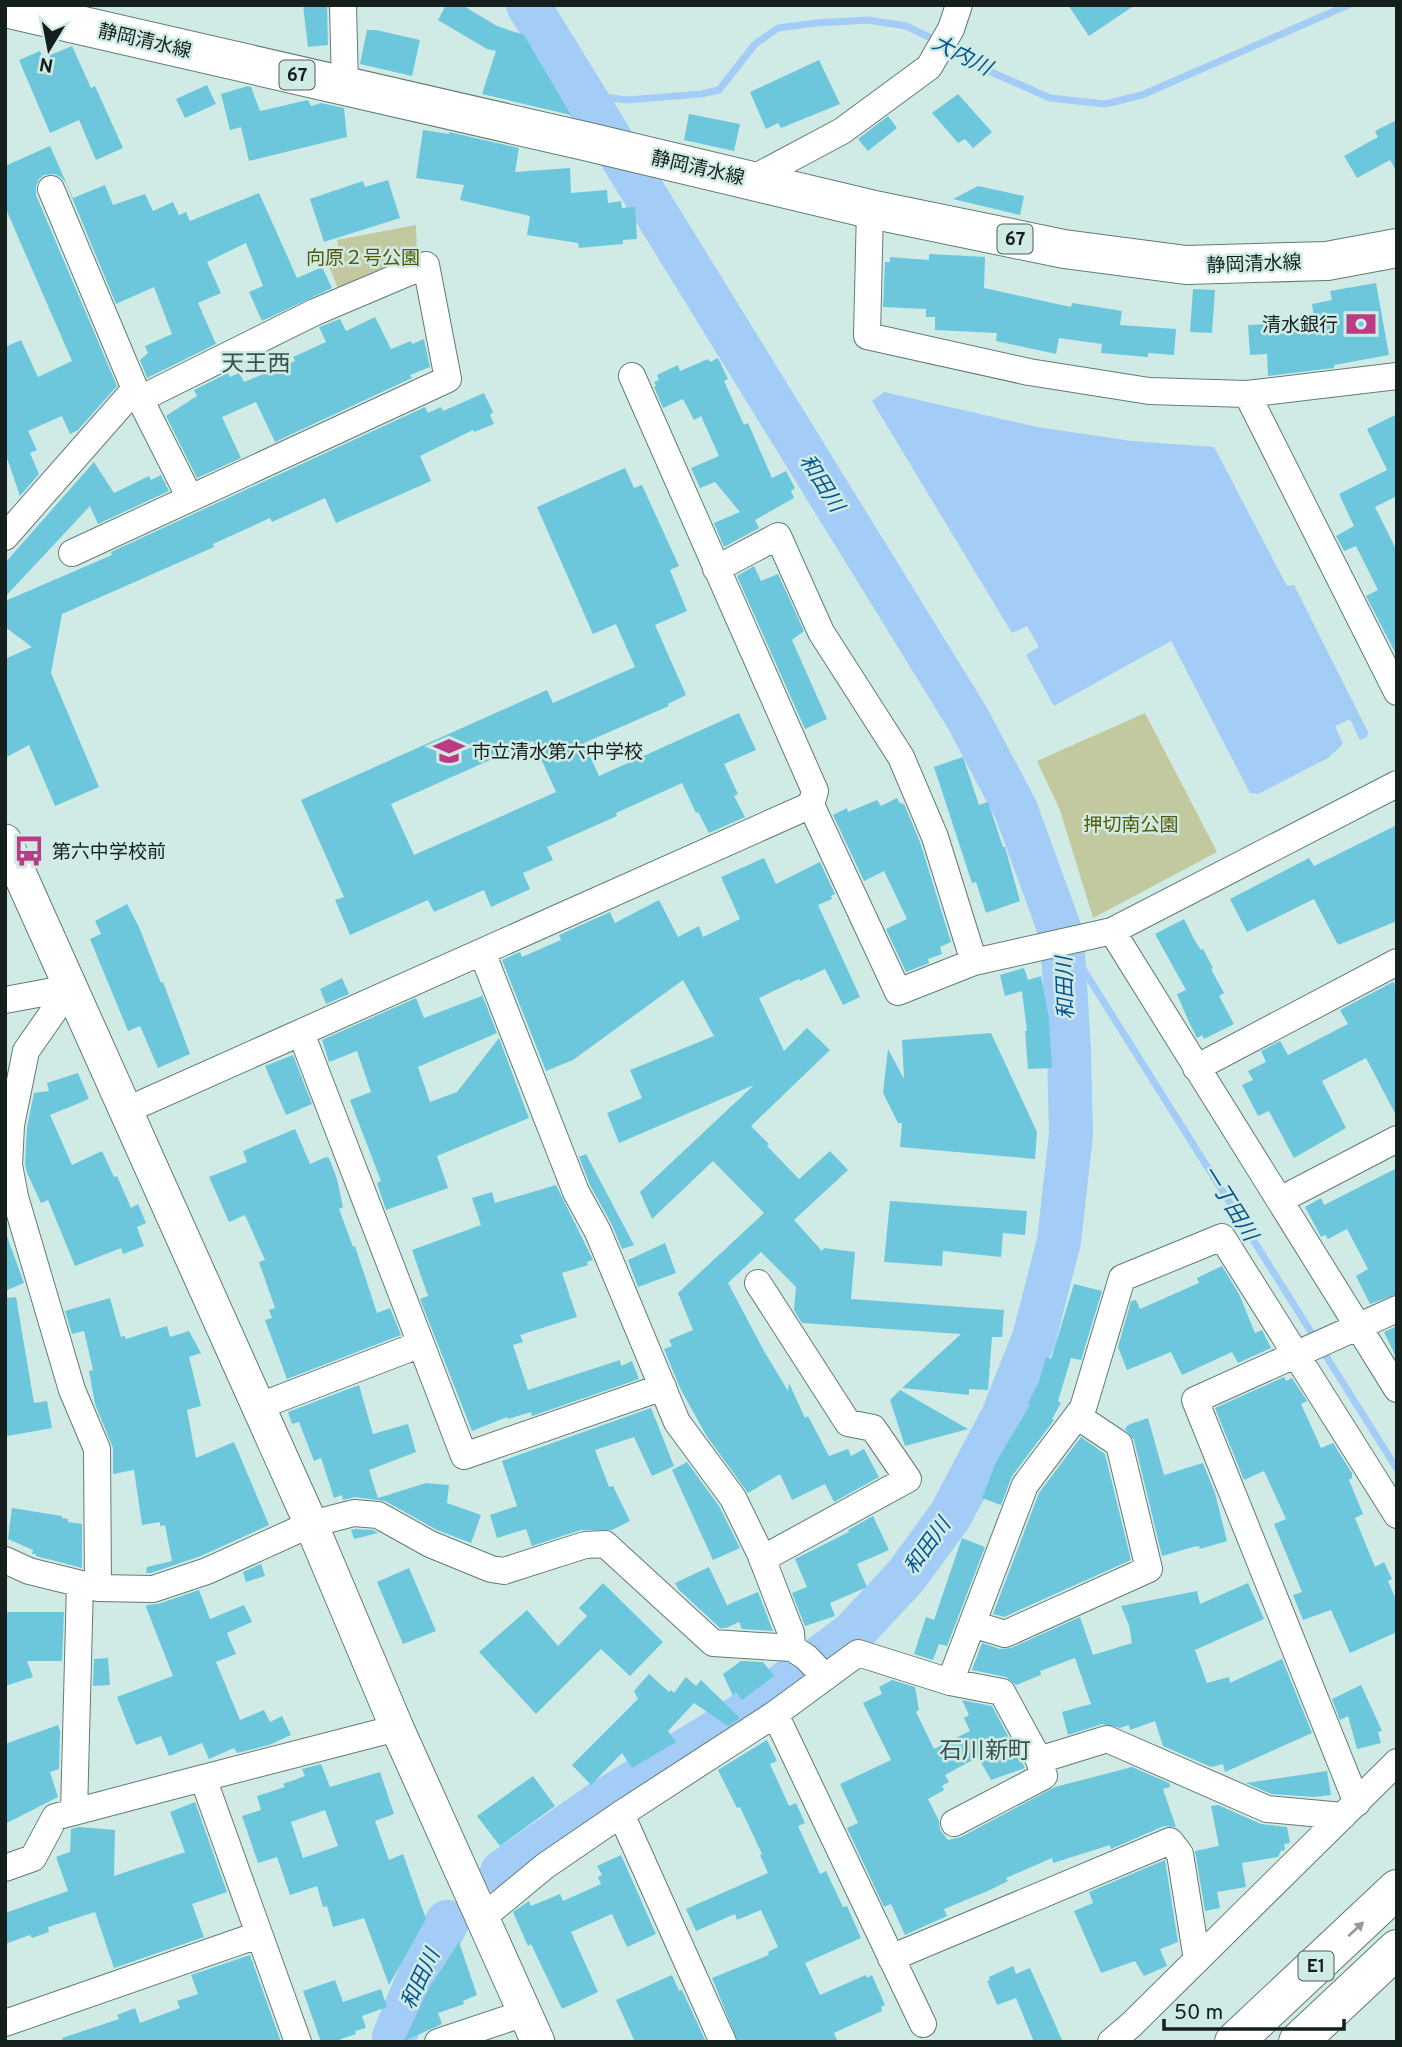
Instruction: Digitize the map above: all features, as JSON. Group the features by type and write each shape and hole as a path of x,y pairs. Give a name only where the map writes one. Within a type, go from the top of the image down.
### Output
{"main road":[{"name":"静岡清水線","path":"5,8 639,153 870,209 1064,249 1186,265 1326,261 1397,248"},
{"name":"E1","path":"1234,2042 1397,1889"},
{"name":"E1","path":"1297,2042 1397,1949"}],"street":[{"path":"343,5 345,86"},
{"path":"752,180 842,131 929,67 951,29 959,5"},
{"path":"51,189 137,394 190,498"},
{"path":"870,209 867,336 1030,372 1149,391 1247,394 1397,376"},
{"path":"5,537 137,394 315,312 426,265 448,379 72,553"},
{"path":"632,376 815,791 811,805 898,992 974,961 1112,931 1397,784"},
{"path":"1247,394 1397,692"},
{"path":"716,569 778,536 821,632 901,757 935,838 974,961"},
{"path":"127,1110 811,805"},
{"path":"8,855 127,1110 311,1524 397,1728 532,2027 438,2042"},
{"path":"1112,931 1397,1389"},
{"path":"482,952 576,1192 598,1232 677,1422 733,1498 762,1559 791,1633 811,1664"},
{"path":"1196,1068 1397,962"},
{"path":"5,1000 70,988"},
{"path":"70,988 26,1051 10,1125 9,1165 10,1199 72,1390 97,1449 74,1812"},
{"path":"300,1033 464,1456 663,1387"},
{"path":"1280,1200 1397,1139"},
{"path":"950,1682 1026,1485 1083,1408 1122,1278 1222,1237 1397,1515"},
{"path":"758,1283 848,1423 873,1428 908,1479 762,1559"},
{"path":"1350,1810 1195,1400 1397,1309"},
{"path":"257,1407 421,1344"},
{"path":"972,1624 1005,1634 1149,1569 1119,1444 1077,1416"},
{"path":"5,1560 29,1572 89,1586 153,1589 207,1571 311,1524 354,1513 378,1515 430,1544 504,1572 585,1545 605,1544 713,1643 811,1664 858,1653 950,1682 1002,1692 1040,1760 1044,1776 954,1823"},
{"path":"482,1918 545,1866 775,1714 811,1664"},
{"path":"775,1714 923,2024"},
{"path":"5,1868 33,1858 55,1816 397,1728"},
{"path":"1040,1760 1107,1739 1267,1809 1350,1810"},
{"path":"1111,2042 1135,2033 1197,1961 1397,1762"},
{"path":"203,1778 298,2042"},
{"path":"621,1814 723,2042"},
{"path":"891,1958 1170,1841 1180,1854 1197,1961"},
{"path":"5,2023 258,1935"}],"green space":[{"name":"向原２号公園","path":"416,225 417,256 339,291 326,259 340,255 337,240"},
{"name":"押切南公園","path":"1145,713 1217,852 1093,918 1060,810 1037,761"}],"water":[{"path":"884,392 1037,427 1132,441 1214,447 1287,586 1294,585 1368,732 1367,737 1360,740 1350,719 1335,726 1343,744 1328,758 1258,794 1250,793 1171,641 1054,706 1026,655 1039,647 1027,626 1012,633 872,401"}],"building":[{"path":"303,5 327,5 328,45 308,47"},
{"path":"446,5 462,5 497,26 524,35 571,115 482,94 496,51 487,49 438,20"},
{"path":"1068,5 1135,5 1089,36"},
{"path":"367,30 420,40 412,76 360,64"},
{"path":"72,46 91,88 95,86 123,148 96,160 79,120 50,133 19,60 40,51 43,58"},
{"path":"819,60 840,104 781,128 778,123 766,129 750,92"},
{"path":"207,85 216,104 185,118 176,99"},
{"path":"251,87 260,111 308,100 311,106 321,103 344,108 347,137 249,161 241,127 230,130 221,94"},
{"path":"958,94 992,132 973,148 965,139 958,143 932,113"},
{"path":"689,114 740,124 734,151 684,140"},
{"path":"888,116 897,128 868,151 858,139"},
{"path":"1397,120 1397,172 1390,160 1357,178 1344,156 1378,137 1375,131"},
{"path":"423,130 449,132 519,148 515,172 570,168 571,193 607,190 608,203 621,201 622,208 635,207 637,239 623,240 623,244 579,248 578,243 527,235 530,216 460,200 464,185 416,178"},
{"path":"50,146 73,198 105,185 113,205 145,194 153,211 173,202 179,215 186,212 190,221 259,193 297,278 322,267 332,288 262,321 249,292 263,286 246,243 207,262 221,293 198,303 216,344 147,378 140,360 148,353 145,346 172,334 154,287 116,304 66,183 54,174 44,175 36,186 36,195 117,386 78,430 70,434 62,416 28,431 37,450 30,453 39,474 20,496 5,452 5,347 21,340 38,377 72,361 5,207 5,166"},
{"path":"388,180 400,218 324,242 310,199 363,181 365,187"},
{"path":"978,186 1024,196 1020,215 953,199"},
{"path":"929,254 985,257 984,288 1071,307 1072,303 1122,311 1120,325 1176,329 1174,355 1148,353 1148,357 1101,353 1102,344 1059,338 1056,354 996,341 997,333 935,330 935,317 926,317 926,309 883,307 885,262 890,262 890,257 929,260"},
{"path":"1376,283 1389,355 1334,365 1334,368 1268,376 1267,354 1250,355 1248,325 1314,318 1312,304 1332,300 1330,291"},
{"path":"1193,289 1215,290 1212,333 1190,332"},
{"path":"375,317 391,349 424,339 430,367 275,442 256,402 222,417 241,458 197,478 166,416 197,396 194,390 228,373 230,377 239,373 244,382 295,361 293,357 326,342 319,327 340,319 346,331"},
{"path":"718,358 728,379 724,381 744,425 748,423 772,478 786,471 795,488 791,491 794,498 755,520 759,528 724,547 714,523 740,512 715,482 700,488 691,468 719,456 701,416 694,420 683,399 663,408 654,387 654,382 659,380 657,375 678,365 680,371 708,359 710,362"},
{"path":"484,393 493,412 490,415 494,424 474,432 473,430 420,456 431,481 336,523 325,498 272,522 270,518 213,544 214,547 62,614 51,673 99,787 55,806 29,745 5,758 5,659 32,647 5,627 5,601 112,555 111,552 425,407 428,413 441,407 443,411"},
{"path":"1397,414 1397,496 1375,507 1397,551 1397,656 1366,596 1378,590 1356,546 1344,551 1336,536 1354,526 1339,494 1387,470 1367,429"},
{"path":"94,462 114,493 149,476 151,480 161,475 169,491 98,524 90,506 5,597 5,563"},
{"path":"625,468 634,488 642,485 679,566 670,570 687,611 655,625 686,695 668,704 669,706 584,743 599,776 739,713 756,750 724,764 738,794 734,796 745,817 709,833 682,783 547,847 553,860 523,873 530,889 491,907 484,890 434,912 428,900 350,935 335,900 344,897 301,800 547,690 553,703 635,667 616,624 593,634 537,507","holes":["533,741 556,792 414,855 391,804"]},
{"path":"754,566 761,581 778,574 804,631 792,640 827,719 805,729 737,576"},
{"path":"963,757 979,805 988,802 1005,847 1020,901 986,913 976,882 972,883 934,767"},
{"path":"897,798 904,804 920,842 951,942 940,947 942,954 928,959 929,963 906,972 886,929 907,919 884,871 864,881 833,815 847,808 848,812 877,800 881,806"},
{"path":"1397,825 1397,921 1338,945 1314,899 1247,932 1230,899 1309,858 1314,866"},
{"path":"764,858 776,884 820,862 835,894 831,896 832,899 818,905 860,997 843,1005 825,969 759,998 784,1051 807,1028 830,1050 751,1126 799,1179 830,1151 848,1170 794,1220 822,1251 824,1248 855,1252 851,1299 1004,1310 1002,1337 992,1337 988,1390 969,1389 969,1395 902,1388 961,1334 802,1323 794,1310 796,1287 761,1252 728,1283 764,1351 788,1391 789,1383 805,1418 808,1416 829,1456 848,1449 851,1456 864,1449 879,1477 834,1502 825,1484 792,1500 780,1474 748,1493 706,1435 680,1388 664,1349 672,1346 669,1340 693,1330 678,1293 764,1213 713,1161 652,1219 640,1192 754,1085 619,1143 607,1113 642,1098 630,1070 714,1036 683,980 573,1060 546,1071 502,960 520,952 522,957 561,940 559,935 610,912 615,923 659,900 678,937 699,926 703,937 740,919 721,877"},
{"path":"127,904 161,983 163,982 190,1054 158,1068 140,1026 128,1031 90,939 101,934 95,921"},
{"path":"1184,919 1213,968 1211,969 1224,993 1219,996 1234,1024 1204,1039 1202,1035 1197,1038 1188,1020 1177,994 1186,990 1155,934"},
{"path":"1024,968 1028,980 1041,976 1049,1019 1052,1068 1028,1069 1022,991 1005,996 1000,975"},
{"path":"342,978 349,994 326,1004 320,989"},
{"path":"1393,982 1397,988 1397,1117 1366,1058 1322,1081 1346,1128 1294,1158 1269,1111 1258,1116 1242,1085 1253,1080 1248,1071 1266,1062 1261,1051 1280,1041 1288,1055 1348,1024 1340,1010"},
{"path":"481,992 497,1033 418,1067 430,1102 457,1092 499,1038 529,1118 437,1156 448,1188 386,1210 377,1183 381,1181 350,1100 371,1092 357,1051 329,1062 322,1040 416,998 424,1018 482,996"},
{"path":"991,1033 1037,1132 1035,1159 900,1147 902,1123 898,1123 883,1093 888,1049 904,1079 902,1040"},
{"path":"293,1055 312,1104 286,1115 265,1066"},
{"path":"78,1073 89,1099 50,1115 72,1165 102,1151 131,1208 138,1204 146,1223 137,1227 144,1246 123,1254 121,1248 75,1266 48,1200 41,1203 25,1164 27,1127 34,1093 49,1091 47,1083"},
{"path":"295,1129 310,1164 329,1158 343,1207 339,1209 353,1247 355,1246 377,1313 390,1308 401,1335 287,1379 265,1320 272,1318 269,1310 275,1308 259,1262 265,1260 245,1215 229,1222 209,1177 247,1162 243,1151"},
{"path":"586,1154 634,1245 622,1249 579,1157"},
{"path":"1397,1168 1397,1294 1370,1304 1356,1276 1368,1269 1347,1229 1328,1239 1325,1235 1321,1237 1305,1207 1321,1198 1324,1205"},
{"path":"556,1185 593,1260 587,1262 588,1265 562,1273 577,1317 520,1335 523,1342 513,1345 528,1390 620,1360 621,1366 632,1361 639,1379 532,1416 531,1412 508,1419 507,1417 472,1431 420,1299 428,1296 412,1250 481,1225 472,1198 492,1192 495,1203"},
{"path":"890,1201 1027,1211 1025,1235 1003,1233 1001,1257 943,1251 942,1266 884,1262"},
{"path":"5,1231 24,1283 5,1291"},
{"path":"665,1243 676,1273 638,1287 628,1260"},
{"path":"1222,1266 1239,1294 1255,1333 1262,1330 1271,1348 1238,1363 1232,1352 1182,1375 1171,1352 1127,1370 1118,1347 1131,1301 1136,1300 1140,1309 1199,1283 1197,1278"},
{"path":"1074,1284 1102,1291 1081,1360 1071,1358 1058,1401 1061,1403 1052,1419 1054,1420 1012,1476 1001,1505 982,1498 996,1462 1030,1405 1028,1403 1039,1382 1046,1357 1051,1359"},
{"path":"16,1297 34,1403 47,1401 52,1428 7,1436 5,1298"},
{"path":"110,1298 121,1337 125,1336 126,1339 167,1326 170,1337 189,1331 201,1353 189,1357 201,1406 187,1410 196,1458 234,1442 269,1525 201,1556 151,1573 146,1573 147,1567 172,1561 165,1525 160,1526 160,1522 142,1525 134,1470 113,1474 113,1448 95,1404 89,1371 93,1370 84,1331 72,1334 65,1311"},
{"path":"1397,1326 1397,1359 1384,1332"},
{"path":"1284,1377 1286,1381 1292,1378 1307,1401 1301,1404 1321,1448 1333,1443 1352,1473 1349,1480 1363,1514 1355,1518 1375,1567 1384,1562 1392,1579 1388,1581 1397,1602 1397,1632 1350,1653 1331,1610 1303,1620 1293,1595 1302,1592 1274,1524 1286,1519 1264,1471 1244,1480 1215,1408"},
{"path":"359,1385 373,1434 408,1424 416,1452 369,1470 378,1498 426,1483 449,1485 447,1503 481,1515 471,1543 437,1530 385,1501 355,1497 343,1500 342,1495 334,1498 321,1458 314,1461 299,1422 292,1424 288,1412"},
{"path":"900,1390 968,1429 905,1446 890,1400"},
{"path":"651,1408 674,1466 652,1476 634,1437 595,1450 609,1487 613,1486 630,1521 612,1530 581,1530 532,1546 526,1529 497,1538 490,1515 517,1506 502,1461"},
{"path":"1148,1418 1164,1475 1203,1463 1215,1493 1227,1541 1162,1556 1134,1440 1125,1429 1128,1425"},
{"path":"1081,1437 1105,1454 1131,1560 1004,1617 993,1614 1039,1493"},
{"path":"687,1462 719,1506 740,1548 713,1560 672,1470"},
{"path":"12,1508 62,1516 68,1519 68,1522 82,1524 82,1568 36,1556 32,1554 33,1550 8,1539"},
{"path":"873,1516 889,1550 857,1564 867,1587 830,1603 835,1616 805,1626 792,1593 807,1587 795,1559 849,1532 848,1530"},
{"path":"351,1530 378,1533 354,1539"},
{"path":"962,1538 985,1547 947,1646 939,1644 933,1660 914,1654 926,1617 934,1620"},
{"path":"261,1564 265,1576 246,1582 243,1572"},
{"path":"709,1567 727,1605 758,1592 773,1631 742,1629 739,1622 720,1628 679,1590 675,1583"},
{"path":"409,1568 436,1631 403,1644 377,1582"},
{"path":"603,1583 663,1642 630,1676 601,1649 536,1714 479,1652 527,1610 558,1646 587,1616 579,1608"},
{"path":"1248,1583 1264,1619 1195,1650 1207,1683 1229,1677 1230,1683 1282,1659 1312,1733 1225,1772 1223,1764 1211,1767 1163,1746 1155,1721 1130,1730 1129,1725 1120,1728 1102,1724 1068,1735 1062,1712 1091,1704 1075,1658 1040,1671 1041,1675 1016,1685 1006,1677 972,1670 982,1643 1000,1649 1011,1648 1080,1617 1093,1655 1132,1643 1129,1625 1121,1606 1197,1591 1200,1604"},
{"path":"199,1590 210,1619 244,1605 252,1622 227,1633 236,1654 216,1662 240,1720 264,1710 270,1722 282,1716 291,1735 269,1745 237,1753 234,1748 209,1759 202,1743 169,1756 161,1736 136,1745 117,1697 173,1676 146,1607"},
{"path":"5,1612 64,1612 62,1661 27,1661 33,1677 5,1686"},
{"path":"108,1658 110,1685 93,1686 94,1659"},
{"path":"741,1661 763,1662 774,1676 742,1700 736,1692 733,1696 723,1674"},
{"path":"649,1674 669,1692 671,1690 674,1693 686,1677 696,1686 701,1680 740,1718 728,1726 694,1703 668,1731 676,1742 632,1768 622,1753 591,1785 572,1765 638,1699 634,1691"},
{"path":"892,1680 915,1687 919,1710 916,1712 934,1749 970,1731 964,1718 969,1715 962,1700 992,1706 1025,1768 991,1780 978,1757 945,1775 949,1782 942,1786 944,1790 928,1799 939,1821 940,1830 948,1840 961,1837 1055,1787 1132,1767 1169,1783 1170,1787 1163,1789 1176,1827 1164,1826 1111,1849 1110,1845 1053,1863 1052,1858 1006,1878 1008,1881 990,1890 944,1909 947,1916 905,1935 891,1904 884,1907 847,1828 858,1823 840,1784 891,1760 863,1703 882,1694 879,1687"},
{"path":"1361,1685 1382,1731 1378,1732 1381,1743 1357,1749 1348,1716 1340,1720 1332,1699"},
{"path":"58,1725 59,1769 50,1772 58,1797 5,1824 5,1744"},
{"path":"767,1740 777,1761 770,1764 789,1806 796,1803 805,1823 798,1826 820,1874 826,1871 843,1907 847,1906 861,1938 805,1963 820,1995 866,1975 867,1978 872,1975 885,2005 881,2007 882,2011 834,2033 838,2042 738,2042 712,1978 769,1955 768,1952 778,1947 761,1910 737,1920 735,1914 696,1931 686,1909 768,1873 740,1807 737,1808 718,1770"},
{"path":"321,1764 330,1787 380,1772 394,1814 375,1821 389,1860 403,1854 426,1919 389,1985 364,1918 333,1927 317,1886 290,1895 277,1857 258,1863 242,1816 261,1810 257,1796 285,1787 283,1784 305,1776 302,1769","holes":["325,1810 338,1846 303,1858 291,1822"]},
{"path":"1327,1771 1331,1795 1314,1797 1271,1794 1246,1783"},
{"path":"533,1776 555,1806 500,1846 477,1816"},
{"path":"195,1802 227,1892 192,1904 204,1937 114,1968 95,1912 48,1927 49,1932 32,1938 30,1935 5,1944 5,1913 68,1891 56,1857 70,1852 71,1829 79,1827 115,1830 114,1876 185,1852 170,1812"},
{"path":"1218,1805 1261,1824 1287,1827 1290,1843 1284,1844 1285,1850 1281,1851 1278,1857 1242,1863 1246,1887 1217,1892 1220,1908 1205,1911 1195,1851 1219,1846 1211,1806"},
{"path":"621,1855 656,1934 627,1947 612,1914 571,1932 598,1992 562,2009 513,1912 529,1901 531,1906 560,1894 563,1901 601,1884 598,1877 602,1875 597,1866"},
{"path":"1165,1860 1178,1942 1160,1949 1167,1966 1144,1976 1135,1961 1101,1973 1074,1911 1093,1903 1089,1892"},
{"path":"459,1942 477,1995 463,2001 464,2004 438,2013 442,2024 404,2041 429,1988"},
{"path":"250,1955 281,2042 63,2042 62,2038 119,2019 117,2015 135,2008 140,2023 180,2008 177,2001 198,1994 191,1975"},
{"path":"1013,1966 1016,1974 1030,1968 1063,2042 1034,2042 1016,1998 997,2005 987,1981 990,1980 989,1977"},
{"path":"672,1975 679,1991 682,1990 706,2042 635,2042 616,2000"},
{"path":"335,1980 343,2002 381,1989 387,2007 362,2016 366,2028 355,2031 356,2034 333,2042 321,2042 303,1991"}],"waterway":[{"name":"和田川","path":"502,1872 599,1804 743,1715 853,1633 906,1576 950,1516 1003,1416 1034,1338 1059,1241 1071,1134 1062,936 1016,810 968,719 528,5"},
{"name":"大内川","path":"948,46 989,71 1050,98 1105,104 1142,95 1348,5"},
{"name":"大内川","path":"582,94 627,100 719,90 755,44 778,28 868,20 906,26 937,41"},
{"name":"一丁田川","path":"1068,945 1397,1469"},
{"name":"和田川","path":"394,2037 421,1972 447,1922"}],"place":[{"name":"清水銀行","path":"1361,324"},
{"name":"市立清水第六中学校","path":"449,751"},
{"name":"第六中学校前","path":"29,851"}],"district":[{"name":"天王西","path":"256,363"},
{"name":"石川新町","path":"985,1750"}]}
